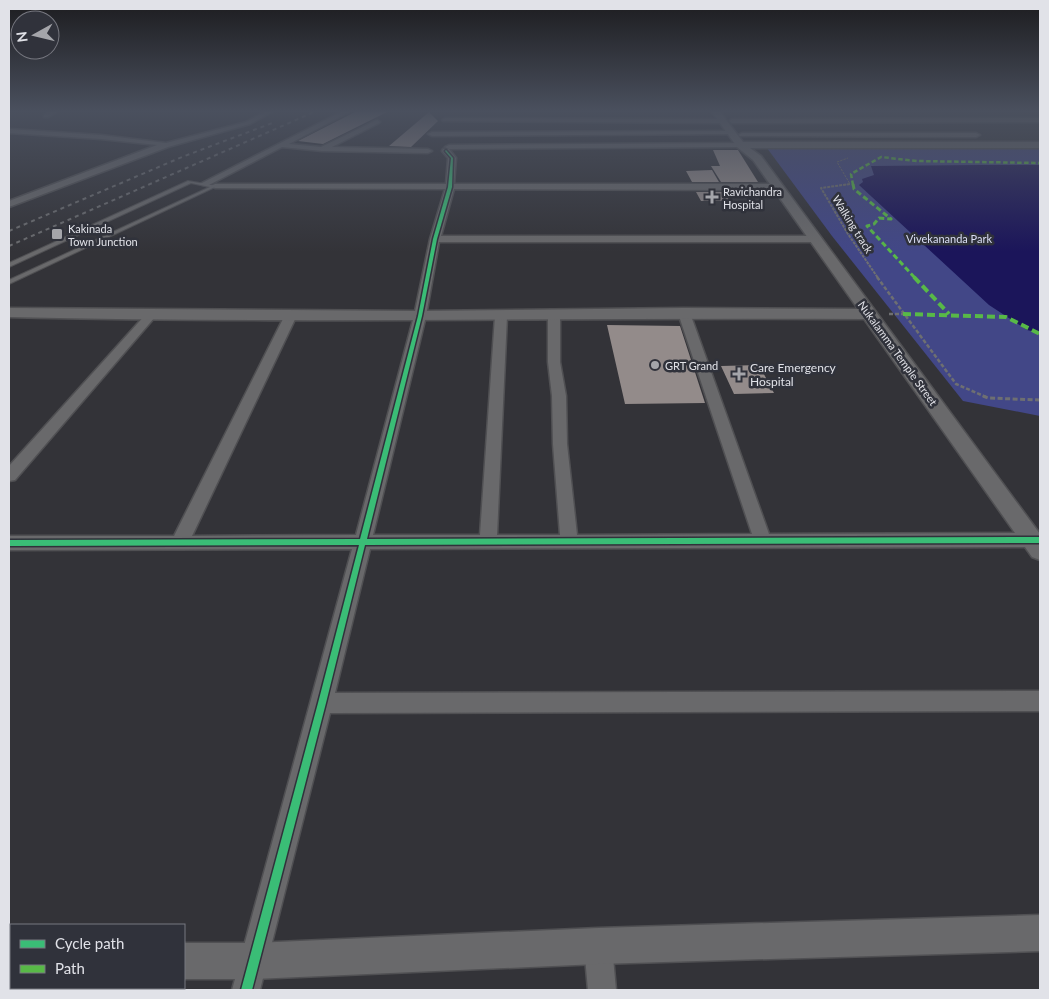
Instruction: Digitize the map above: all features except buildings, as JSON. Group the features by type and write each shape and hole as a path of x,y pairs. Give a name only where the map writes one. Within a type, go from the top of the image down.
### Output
{"street":[{"path":"9,204 130,159"},
{"path":"204,184 253,159"},
{"path":"249,976 322,703 420,316 435,239 450,187 452,159"},
{"name":"Nukalamma Temple Street","path":"759,159 776,187 817,239 1038,544"},
{"path":"215,186 776,187"},
{"path":"435,239 817,239"},
{"path":"9,313 420,316 554,316 684,313 870,314"},
{"path":"684,313 763,540"},
{"path":"9,476 151,315"},
{"path":"180,542 291,315"},
{"path":"488,540 501,316"},
{"path":"554,316 554,362 559,396 560,444 569,541"},
{"path":"9,543 763,540 1038,544"},
{"path":"322,703 1040,700"},
{"path":"185,962 249,976 598,946 1040,933"},
{"path":"598,946 602,990"}],"lane":[{"path":"9,265 190,182 215,186"},
{"path":"9,282 215,186"}],"green space":[{"name":"Vivekananda Park","path":"775,159 1040,159 1040,416 963,401 832,236"}],"shaded area":[{"path":"1040,165 1040,333 1027,330 989,305 859,185 863,182 862,179 874,175 871,166"}],"railway":[{"path":"9,231 178,159"},
{"path":"9,246 208,159"}],"marked path":[{"path":"878,159 851,174 854,189 891,219 879,218 874,224 867,226 949,314"},
{"path":"896,159 917,161 1040,163"},
{"path":"903,314 1006,317 1040,334"}],"cycle path":[{"path":"246,990 322,703 420,316 435,239 450,187 452,159"},
{"path":"9,543 1040,540"}],"place":[{"name":"Ravichandra Hospital","path":"712,197"},
{"name":"Kakinada Town Junction","path":"57,234"},
{"name":"GRT Grand","path":"655,365"},
{"name":"Care Emergency Hospital","path":"739,374"}]}
